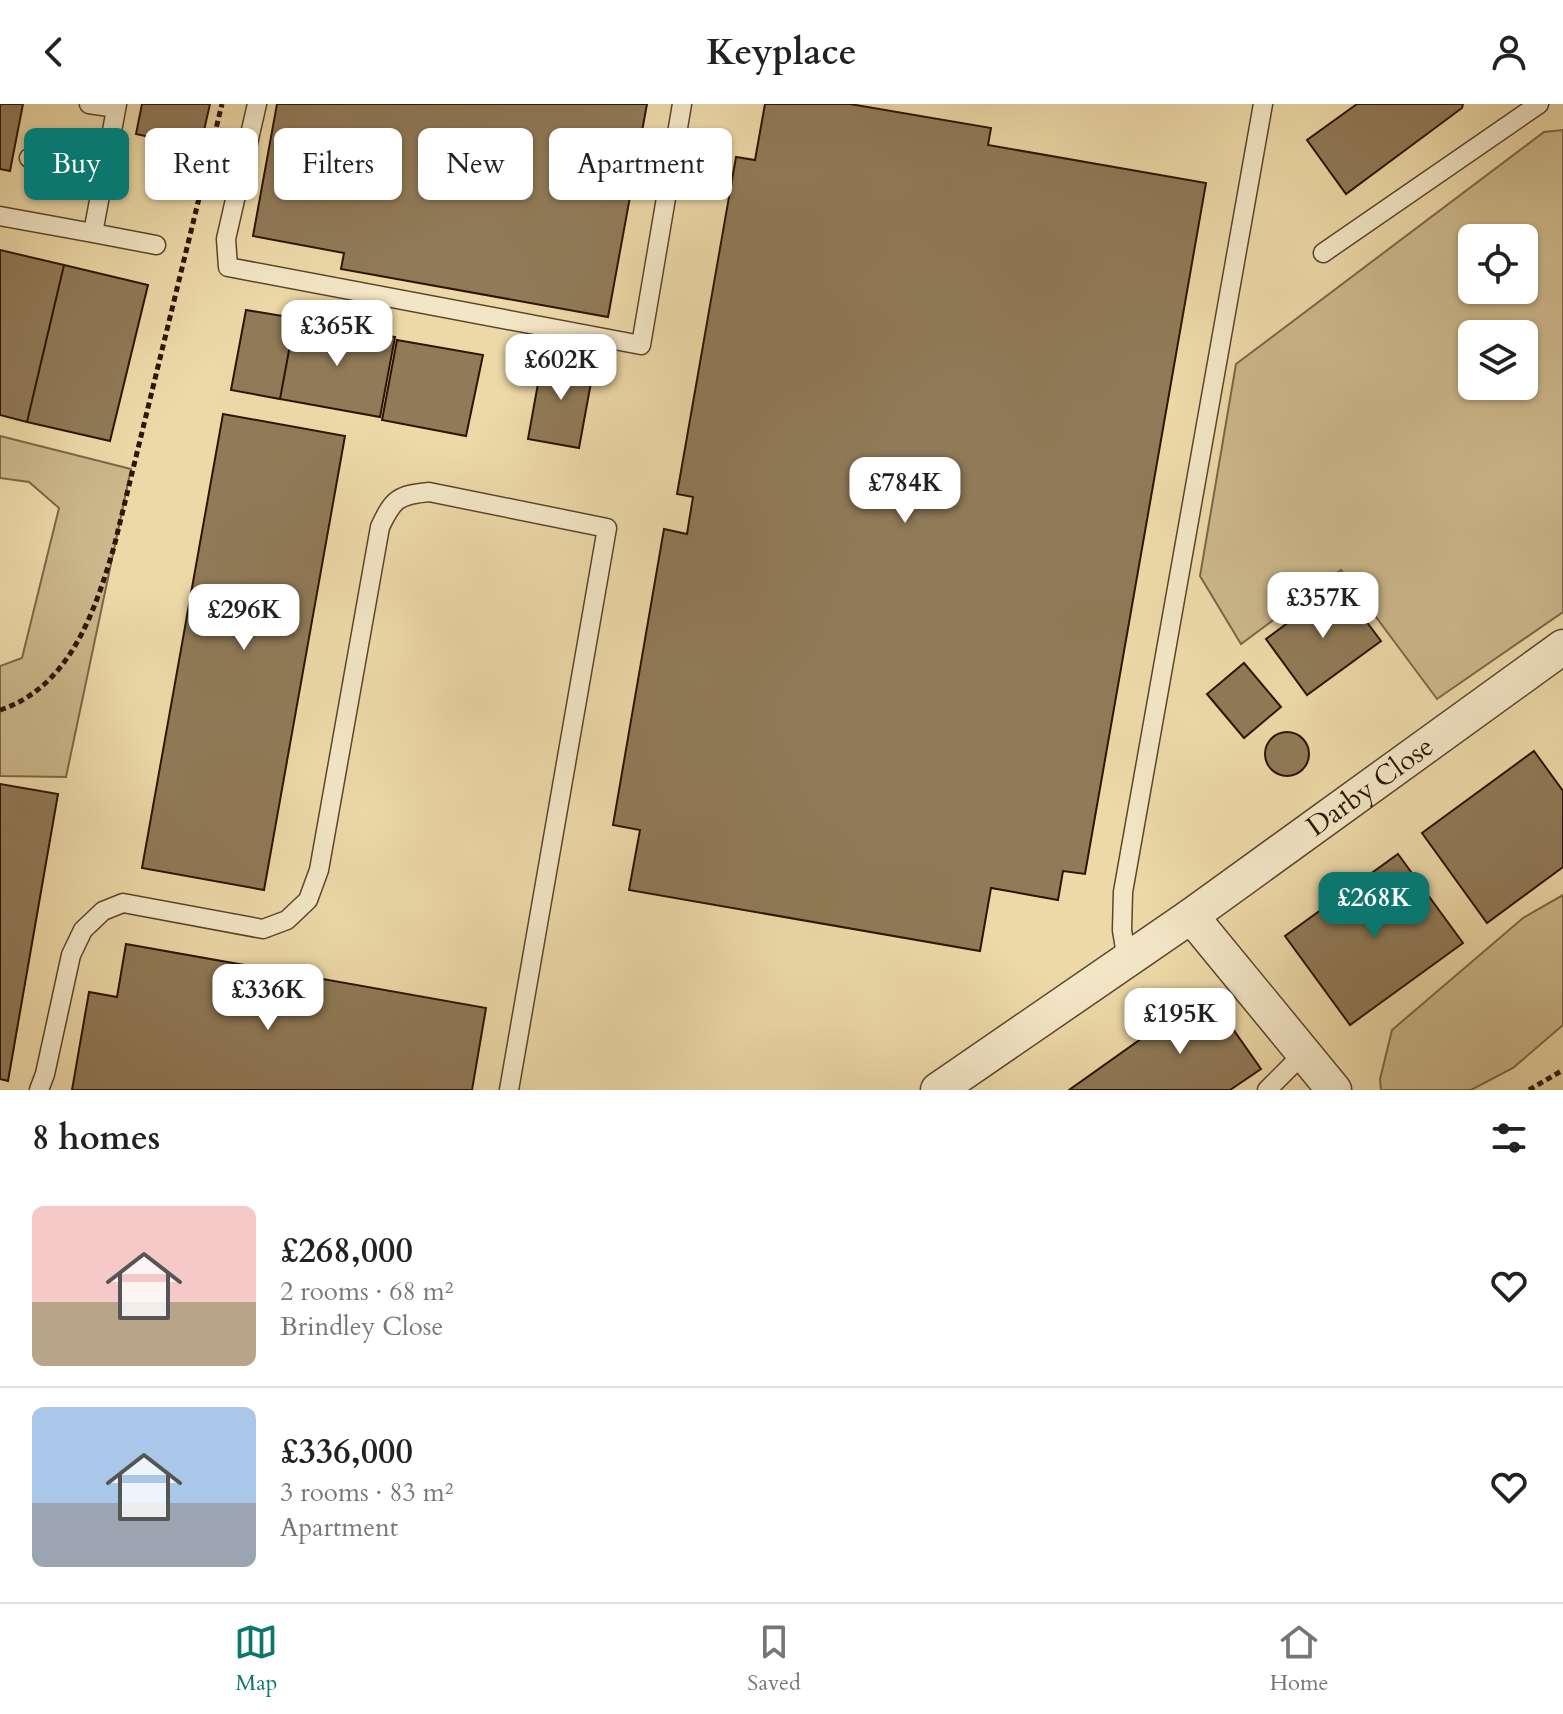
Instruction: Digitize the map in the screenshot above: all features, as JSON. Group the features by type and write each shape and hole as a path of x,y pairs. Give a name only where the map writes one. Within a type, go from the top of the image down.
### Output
{"street":[{"name":"Darby Close","path":"938,1090 1191,916 1563,647"},
{"path":"1191,916 1333,1090"}],"lane":[{"path":"89,104 117,106 113,128"},
{"path":"257,104 226,239 228,267 641,345 682,104"},
{"path":"1127,961 1122,930 1123,892 1263,104"},
{"path":"1323,253 1539,104"},
{"path":"93,233 99,200"},
{"path":"0,216 156,245"},
{"path":"39,1090 71,955 83,930 103,911 123,903 263,929 287,920 308,900 319,870 380,527 391,505 405,494 429,492 607,528 509,1090"},
{"path":"1267,1090 1304,1053"}],"path":[{"path":"0,710 18,704 45,686 73,649 98,600 114,547 222,104"},
{"path":"1529,1090 1563,1070"}],"shaded area":[{"path":"1563,130 1563,612 1437,699 1341,570 1241,644 1200,576 1236,364 1544,132"},
{"path":"0,436 131,469 66,777 0,776 0,666 22,658 59,508 29,482 0,478"},
{"path":"1563,895 1563,1025 1513,1068 1471,1090 1381,1090 1380,1079 1392,1030 1523,918"}],"building":[{"path":"0,104 23,104 10,171 0,169"},
{"path":"142,104 210,104 205,128 145,128 145,136 136,134"},
{"path":"277,104 647,104 643,128 549,128 549,200 629,200 608,317 341,269 344,253 253,236"},
{"path":"765,104 850,104 991,128 988,145 1206,183 1085,874 1063,871 1058,900 991,888 980,951 629,890 640,830 613,825 664,529 687,534 693,497 677,494 728,200 732,200 736,157 755,160"},
{"path":"1357,104 1463,104 1462,108 1346,194 1307,140"},
{"path":"0,250 64,265 27,422 0,415"},
{"path":"64,265 148,285 110,441 27,422"},
{"path":"246,310 295,318 280,399 231,390"},
{"path":"295,318 395,337 380,417 280,399"},
{"path":"397,340 483,355 466,436 382,420"},
{"path":"543,356 594,366 579,448 528,439"},
{"path":"223,414 345,436 264,890 142,868"},
{"path":"1339,585 1381,641 1307,695 1266,639"},
{"path":"1244,663 1281,707 1244,738 1207,694"},
{"path":"1287,732 1303,738 1309,754 1303,770 1287,776 1271,770 1265,754 1271,738"},
{"path":"1534,751 1563,791 1563,867 1487,923 1422,833"},
{"path":"0,784 58,794 8,1081 0,1079"},
{"path":"1398,854 1463,943 1350,1025 1285,936"},
{"path":"126,944 486,1008 472,1090 72,1090 89,992 117,997"},
{"path":"1207,992 1261,1069 1230,1090 1069,1090"}]}
